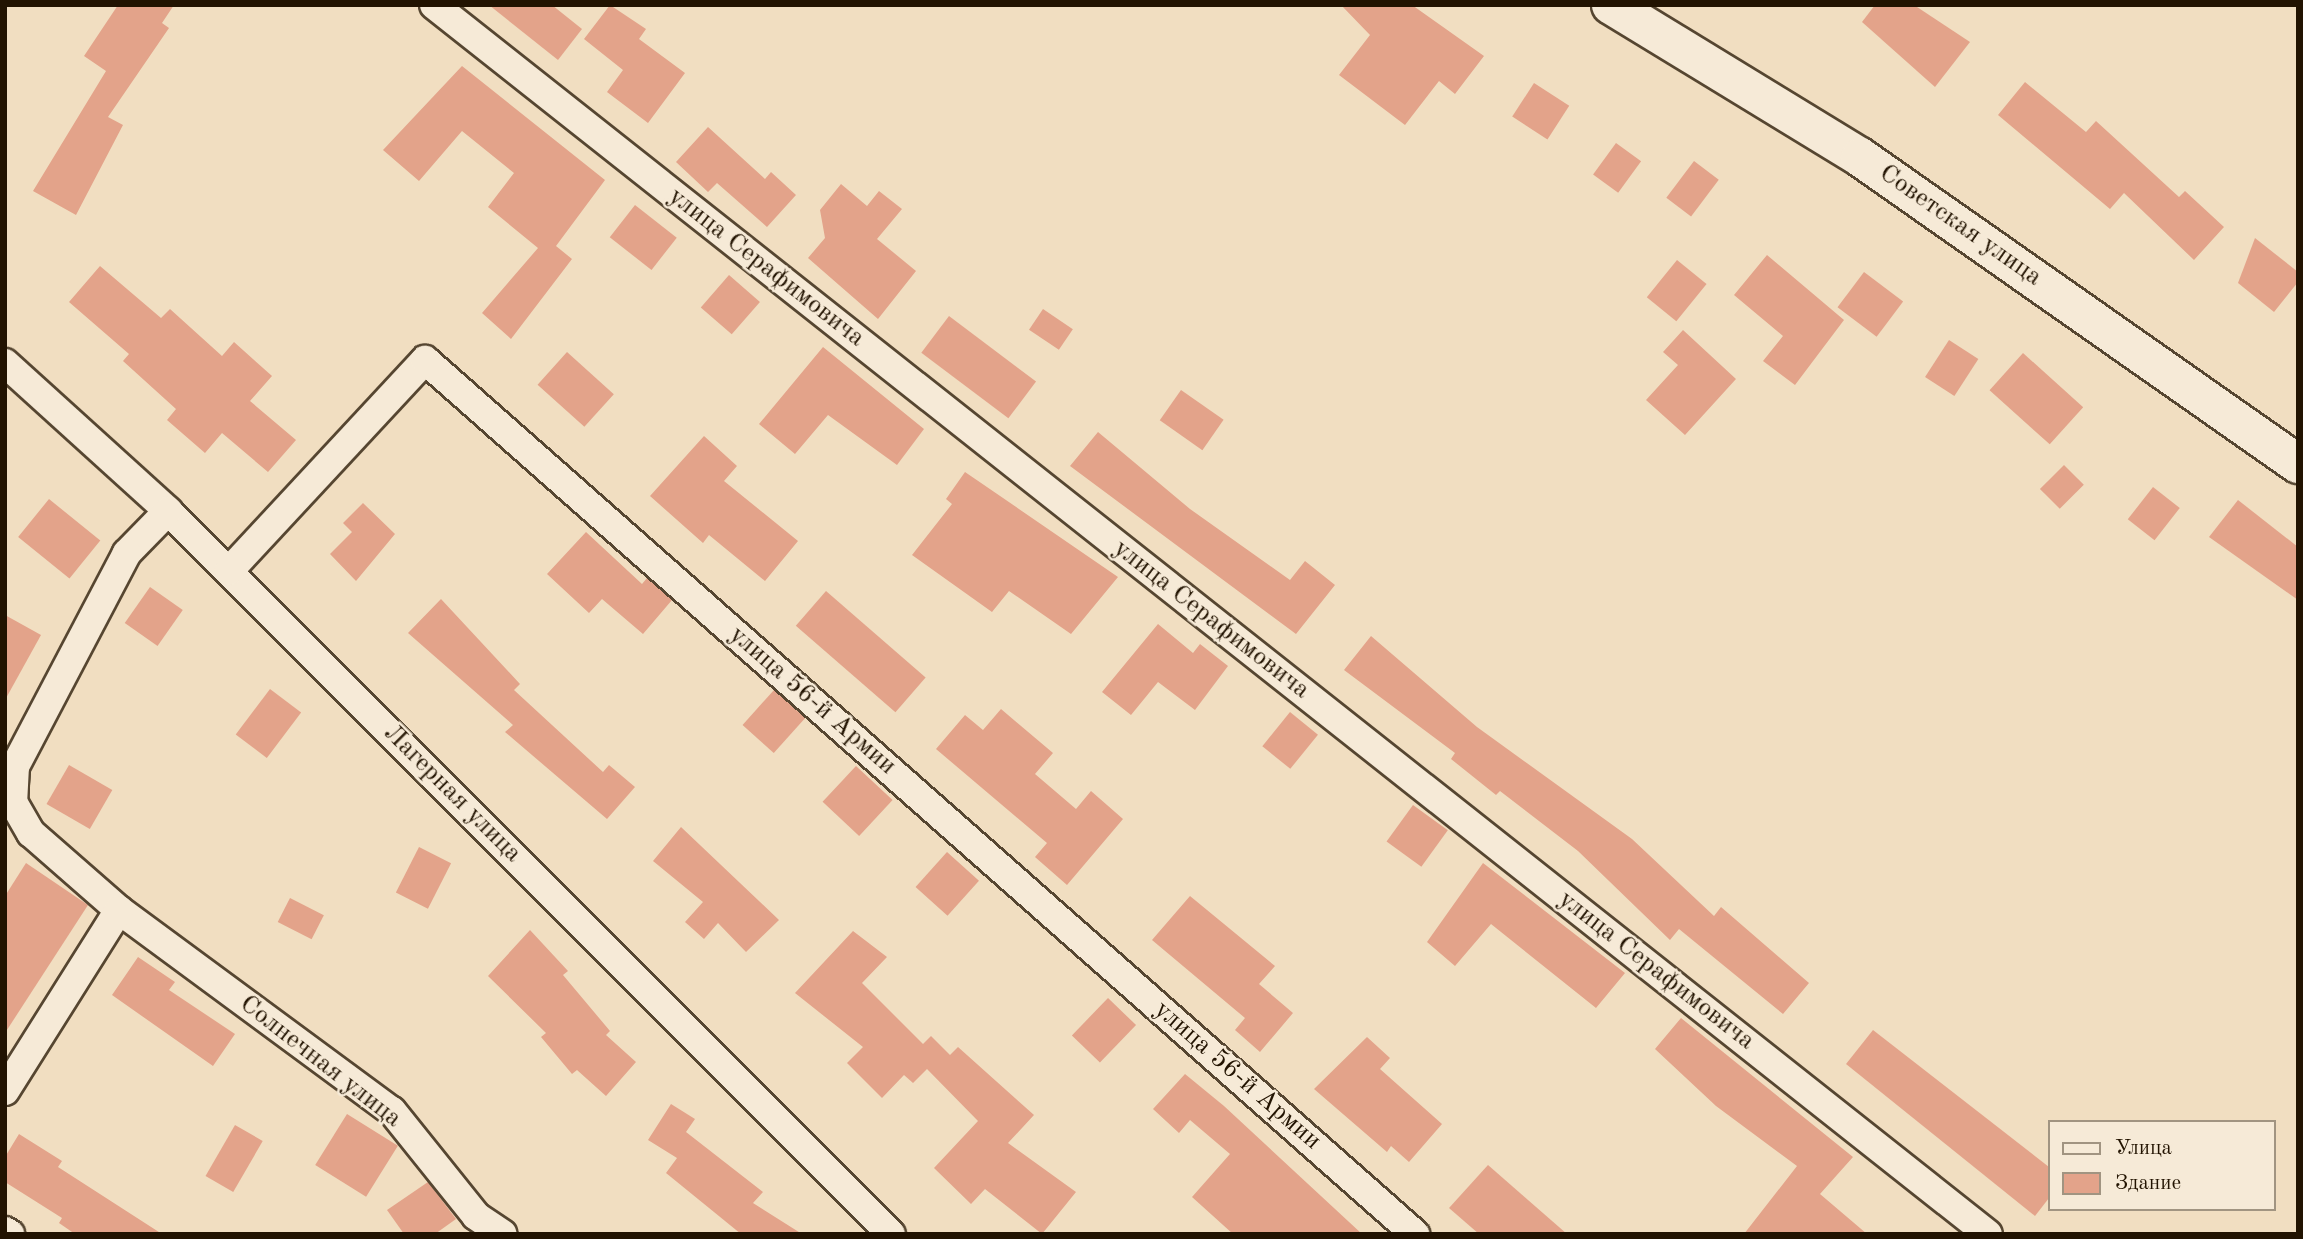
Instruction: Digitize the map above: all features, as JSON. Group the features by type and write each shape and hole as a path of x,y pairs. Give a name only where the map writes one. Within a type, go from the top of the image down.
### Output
{"main road":[{"name":"Советская улица","path":"1611,5 1860,157 2298,464"}],"street":[{"name":"улица Серафимовича","path":"434,5 1988,1234"},
{"name":"улица 56-й Армии","path":"229,571 425,359 1415,1234"},
{"name":"Лагерная улица","path":"5,363 168,511 891,1234"},
{"name":"Солнечная улица","path":"168,511 127,552 15,766 13,802 31,833 119,910 391,1111 476,1216 503,1234"},
{"path":"5,1091 119,910"},
{"path":"5,1231 10,1234"}],"building":[{"path":"118,5 174,5 162,23 169,28 108,117 123,125 76,215 33,191 106,71 84,56"},
{"path":"489,5 552,5 582,29 558,60"},
{"path":"610,5 646,29 639,39 685,73 648,123 607,92 623,70 584,39"},
{"path":"1341,5 1412,5 1484,56 1455,94 1439,81 1405,125 1339,75 1370,35"},
{"path":"1875,5 1914,5 1970,42 1935,87 1862,22"},
{"path":"462,66 605,180 556,246 572,259 511,339 482,313 538,248 488,207 514,173 462,131 419,181 383,150"},
{"path":"2025,82 2086,132 2096,121 2179,197 2185,191 2224,227 2194,260 2124,193 2110,209 1998,115"},
{"path":"1534,83 1569,106 1547,139 1512,117"},
{"path":"708,127 765,179 771,172 796,195 767,227 717,183 708,192 676,162"},
{"path":"1616,143 1641,161 1618,193 1593,175"},
{"path":"1694,161 1719,180 1691,216 1666,198"},
{"path":"841,184 867,206 879,191 902,209 877,239 916,271 878,319 808,258 825,238 820,210"},
{"path":"635,205 677,238 652,270 610,237"},
{"path":"2255,238 2298,272 2298,282 2274,312 2238,283"},
{"path":"1767,255 1844,320 1795,385 1763,361 1783,336 1734,295"},
{"path":"1677,260 1707,284 1676,321 1647,297"},
{"path":"100,266 161,318 170,309 222,356 234,342 272,376 250,401 296,440 268,472 222,433 205,453 167,420 176,409 123,361 129,354 69,302"},
{"path":"1864,272 1903,301 1877,337 1838,307"},
{"path":"729,275 760,302 732,334 701,307"},
{"path":"1043,309 1073,329 1059,350 1029,330"},
{"path":"949,316 1036,382 1008,418 921,353"},
{"path":"1683,330 1736,379 1685,435 1646,400 1678,365 1663,352"},
{"path":"1949,340 1978,359 1954,396 1925,377"},
{"path":"823,347 924,429 897,465 828,415 795,454 759,424"},
{"path":"567,352 614,394 584,427 538,385"},
{"path":"2023,353 2083,407 2050,444 1990,390"},
{"path":"1181,390 1224,420 1202,450 1160,420"},
{"path":"1098,432 1190,509 1290,580 1305,561 1335,585 1296,634 1070,466"},
{"path":"704,436 737,466 724,481 798,541 765,581 709,535 703,543 650,496"},
{"path":"2064,465 2084,485 2060,509 2040,489"},
{"path":"965,472 1118,577 1071,634 1009,591 992,612 912,555 952,504 946,499"},
{"path":"2153,487 2180,508 2155,540 2128,519"},
{"path":"49,499 100,541 69,579 18,537"},
{"path":"2238,500 2298,547 2298,600 2209,537"},
{"path":"363,503 395,534 356,581 330,554 352,532 343,523"},
{"path":"586,532 642,584 647,578 672,600 643,634 602,599 589,613 547,574"},
{"path":"150,587 183,610 158,646 125,623"},
{"path":"826,591 926,678 895,712 796,626"},
{"path":"441,599 520,684 514,690 603,772 609,765 635,787 607,819 505,732 513,725 408,633"},
{"path":"5,615 41,635 5,700"},
{"path":"1158,624 1193,653 1200,644 1228,666 1195,710 1158,682 1131,715 1102,692"},
{"path":"1371,636 1477,727 1632,839 1714,916 1721,907 1809,983 1783,1014 1679,929 1670,940 1578,851 1500,791 1496,795 1451,759 1455,753 1344,670"},
{"path":"270,689 301,712 267,758 236,735"},
{"path":"774,690 805,718 774,753 743,725"},
{"path":"1001,709 1053,753 1035,774 1076,809 1091,791 1123,819 1067,885 1035,857 1047,843 936,749 965,715 983,730"},
{"path":"1290,712 1318,735 1290,769 1262,746"},
{"path":"69,765 112,790 90,829 46,804"},
{"path":"856,766 893,800 859,836 823,802"},
{"path":"1413,805 1448,830 1421,867 1387,841"},
{"path":"681,827 779,920 746,952 718,923 704,939 685,922 703,902 653,861"},
{"path":"419,847 451,863 428,909 396,892"},
{"path":"947,852 979,881 948,916 916,887"},
{"path":"26,863 88,905 5,1033 5,896"},
{"path":"1483,863 1625,973 1596,1008 1491,924 1455,966 1427,942"},
{"path":"1190,896 1275,966 1259,984 1293,1013 1260,1052 1235,1030 1245,1018 1152,940"},
{"path":"290,898 324,915 312,939 278,922"},
{"path":"530,930 568,971 563,975 610,1031 606,1035 636,1062 606,1096 577,1070 572,1074 541,1037 546,1033 488,976"},
{"path":"853,931 887,957 862,983 923,1044 931,1036 950,1055 958,1047 1034,1115 1008,1143 1076,1192 1042,1234 985,1189 971,1204 934,1168 978,1121 927,1069 913,1083 904,1075 882,1098 847,1063 863,1047 795,993"},
{"path":"138,957 175,982 169,990 235,1034 213,1066 112,995"},
{"path":"1108,998 1136,1025 1100,1062 1072,1035"},
{"path":"1681,1018 1853,1157 1820,1194 1867,1234 1744,1234 1797,1166 1716,1106 1655,1049"},
{"path":"1873,1030 2048,1166 2048,1199 2035,1216 1846,1064"},
{"path":"1367,1037 1390,1058 1380,1069 1442,1124 1409,1162 1391,1146 1387,1152 1314,1089"},
{"path":"1185,1074 1224,1106 1362,1234 1233,1234 1192,1197 1230,1154 1190,1120 1179,1133 1153,1109"},
{"path":"671,1104 695,1119 686,1132 763,1192 753,1203 802,1234 741,1234 666,1173 677,1158 648,1140"},
{"path":"347,1114 398,1146 366,1197 315,1165"},
{"path":"235,1125 263,1141 233,1192 206,1176"},
{"path":"19,1134 62,1161 58,1167 162,1234 75,1234 59,1223 62,1218 5,1182 5,1157"},
{"path":"1488,1165 1567,1234 1479,1234 1449,1208"},
{"path":"428,1182 456,1219 435,1234 404,1234 387,1210"}]}
